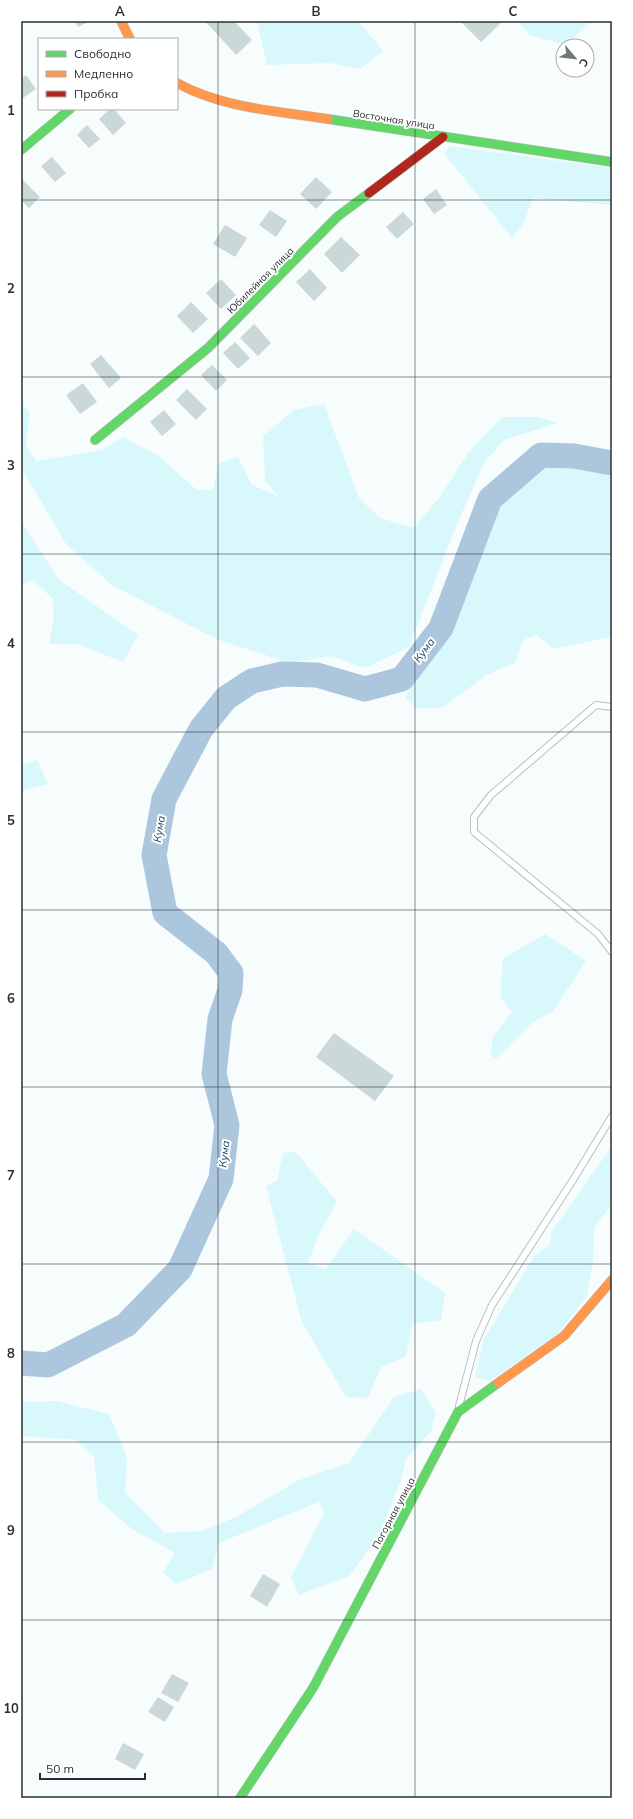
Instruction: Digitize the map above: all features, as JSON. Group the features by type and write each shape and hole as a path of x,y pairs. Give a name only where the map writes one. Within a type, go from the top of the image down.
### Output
{"street":[{"path":"120,21 129,38"},
{"name":"Восточная улица","path":"178,84 194,93 224,102 612,162"},
{"path":"21,150 69,110"},
{"name":"Юбилейная улица","path":"95,440 208,348 337,217 443,137"},
{"name":"Погорная улица","path":"240,1798 313,1688 458,1412 564,1336 612,1280"}],"lane":[{"path":"612,707 596,705 491,795 474,817 474,832 598,934 612,952"},
{"path":"458,1412 476,1341 492,1305 573,1180 612,1116"}],"shaded area":[{"path":"257,21 358,21 383,51 360,69 330,63 267,65"},
{"path":"518,21 591,21 574,38 555,38 555,42 529,35"},
{"path":"449,146 612,168 612,205 533,198 523,225 512,238 445,155"},
{"path":"21,403 30,413 26,446 37,461 102,450 123,437 157,455 197,490 213,490 218,464 238,457 252,485 278,496 265,481 263,436 294,410 324,404 359,498 380,518 414,528 439,498 469,452 502,417 538,417 558,423 504,440 484,463 457,524 409,647 365,668 331,656 290,663 219,640 113,586 66,544 26,476 21,473"},
{"path":"542,464 607,471 612,474 612,637 553,649 537,635 523,640 515,663 488,674 442,708 415,708 406,699 411,685 453,630 494,505"},
{"path":"21,521 59,580 138,635 123,662 77,644 49,644 54,618 53,599 32,579 21,586"},
{"path":"37,760 48,784 21,791 21,765"},
{"path":"545,934 586,961 553,1011 532,1023 496,1059 491,1055 492,1038 512,1012 500,997 503,959"},
{"path":"612,1146 612,1204 594,1227 593,1260 587,1296 558,1334 490,1381 475,1377 484,1339 534,1256 550,1244 552,1231"},
{"path":"296,1152 337,1202 320,1232 308,1263 326,1269 354,1229 445,1293 441,1320 412,1324 406,1356 381,1367 368,1398 346,1397 302,1322 266,1186 277,1181 283,1153"},
{"path":"421,1389 436,1413 431,1431 406,1459 401,1480 380,1534 349,1576 299,1595 291,1577 324,1514 319,1502 219,1543 212,1569 176,1584 163,1572 175,1553 132,1529 98,1500 94,1457 77,1440 21,1436 21,1402 56,1401 109,1414 127,1457 125,1493 165,1533 202,1531 236,1517 299,1480 349,1463 394,1397"}],"building":[{"path":"75,21 90,21 78,27"},
{"path":"205,21 234,21 252,40 236,55"},
{"path":"460,21 500,21 502,22 481,42"},
{"path":"26,75 36,89 23,98 21,95 21,79"},
{"path":"109,110 115,110 126,123 113,135 99,119"},
{"path":"87,125 100,139 89,148 77,135"},
{"path":"52,157 66,173 55,182 41,166"},
{"path":"316,177 332,192 316,209 300,194"},
{"path":"23,180 40,197 29,208 21,200 21,182"},
{"path":"436,189 447,205 434,214 423,199"},
{"path":"270,210 287,221 276,237 259,225"},
{"path":"403,212 414,224 397,239 386,227"},
{"path":"225,225 247,238 235,257 213,244"},
{"path":"341,237 360,255 342,273 324,254"},
{"path":"310,269 327,288 314,301 296,282"},
{"path":"221,279 236,295 221,309 206,293"},
{"path":"191,302 208,319 193,333 177,316"},
{"path":"254,324 271,343 258,356 240,338"},
{"path":"235,342 250,358 238,369 223,353"},
{"path":"101,355 121,378 109,388 90,364"},
{"path":"212,365 227,380 216,391 201,375"},
{"path":"83,383 97,402 80,414 66,395"},
{"path":"187,389 207,409 196,420 176,400"},
{"path":"164,410 176,424 162,436 150,422"},
{"path":"334,1033 394,1076 375,1101 316,1057"},
{"path":"263,1574 280,1584 267,1607 250,1596"},
{"path":"172,1674 189,1683 178,1702 161,1693"},
{"path":"158,1697 174,1707 165,1722 148,1712"},
{"path":"123,1743 144,1754 135,1770 115,1759"}],"waterway":[{"name":"Кума","path":"21,1363 48,1365 126,1325 180,1269 221,1179 227,1125 214,1074 220,1019 230,990 231,973 216,953 165,913 154,855 164,799 201,729 226,698 252,681 282,674 317,675 365,689 402,679 441,628 490,499 541,455 574,456 612,463"}],"traffic: fast":[{"path":"21,150 69,110"},
{"path":"328,119 612,162"},
{"path":"95,440 208,348 337,217 369,193"},
{"path":"240,1798 313,1688 458,1412 498,1383"}],"traffic: slow":[{"path":"121,21 130,38"},
{"path":"178,83 212,98 231,103 270,111 328,119"},
{"path":"498,1383 564,1336 612,1280"}],"traffic: jam":[{"path":"369,193 443,137"}]}
